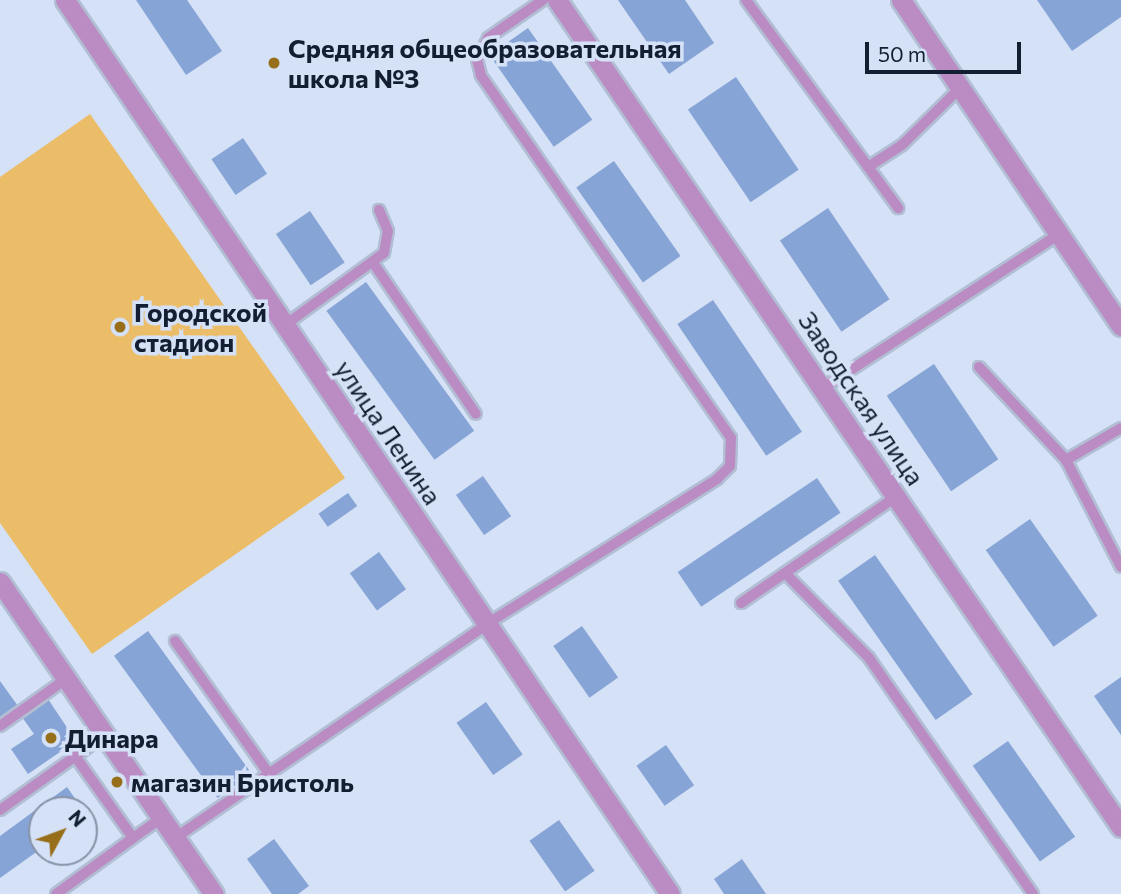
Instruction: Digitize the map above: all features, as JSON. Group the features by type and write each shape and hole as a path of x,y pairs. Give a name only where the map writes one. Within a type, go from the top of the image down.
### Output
{"street":[{"name":"улица Ленина","path":"65,0 670,894"},
{"name":"Заводская улица","path":"557,0 1121,827"},
{"path":"901,0 1121,326"},
{"path":"0,582 214,894"}],"lane":[{"path":"175,838 487,624 717,479 730,466 733,451 731,438 481,75 477,60 488,38 543,0"},
{"path":"746,0 898,208"},
{"path":"868,167 902,145 960,88"},
{"path":"285,325 374,264 388,242 379,210"},
{"path":"823,388 1059,234"},
{"path":"374,264 476,414"},
{"path":"979,367 1066,460 1121,567"},
{"path":"1066,460 1121,428"},
{"path":"741,603 897,496"},
{"path":"785,573 869,658 1033,894"},
{"path":"175,641 269,774"},
{"path":"0,726 66,679"},
{"path":"0,810 105,735"},
{"path":"75,757 133,838"},
{"path":"56,894 162,818"}],"shaded area":[{"name":"Городской стадион","path":"90,114 345,478 92,654 0,523 0,177"}],"building":[{"path":"136,0 187,0 222,51 186,75"},
{"path":"618,0 685,0 714,43 669,74"},
{"path":"1037,0 1121,0 1121,17 1072,51"},
{"path":"528,28 592,120 554,147 489,55"},
{"path":"736,77 799,170 751,202 688,109"},
{"path":"243,138 267,174 236,195 211,159"},
{"path":"614,161 681,256 643,282 576,187"},
{"path":"828,208 890,299 841,332 780,240"},
{"path":"310,211 345,262 311,285 276,234"},
{"path":"366,282 474,431 435,460 326,311"},
{"path":"713,300 802,432 766,456 677,324"},
{"path":"934,364 998,459 951,491 887,396"},
{"path":"483,476 511,516 484,535 456,495"},
{"path":"817,478 840,513 701,607 678,572"},
{"path":"348,493 357,506 328,527 319,514"},
{"path":"1030,519 1098,616 1053,647 986,550"},
{"path":"379,552 406,589 377,610 350,573"},
{"path":"875,555 973,694 936,720 838,581"},
{"path":"582,626 618,678 589,698 553,646"},
{"path":"148,631 251,773 217,798 114,656"},
{"path":"1121,677 1121,735 1094,696"},
{"path":"0,681 18,706 0,719"},
{"name":"Динара","path":"48,699 76,741 28,774 11,749 34,734 22,717"},
{"path":"486,702 523,754 493,775 457,723"},
{"path":"1008,741 1075,837 1040,862 973,766"},
{"path":"666,745 694,785 665,806 637,766"},
{"path":"67,787 73,796 55,796"},
{"path":"28,816 28,858 0,878 0,836"},
{"path":"559,820 595,871 565,891 530,841"},
{"path":"274,839 309,886 298,894 272,894 247,859"},
{"path":"742,859 766,894 724,894 714,879"}],"place":[{"name":"Cредняя общеобразовательная школа №3","path":"274,63"},
{"name":"Городской стадион","path":"120,327"},
{"name":"Динара","path":"51,738"},
{"name":"магазин Бристоль","path":"117,782"}]}
